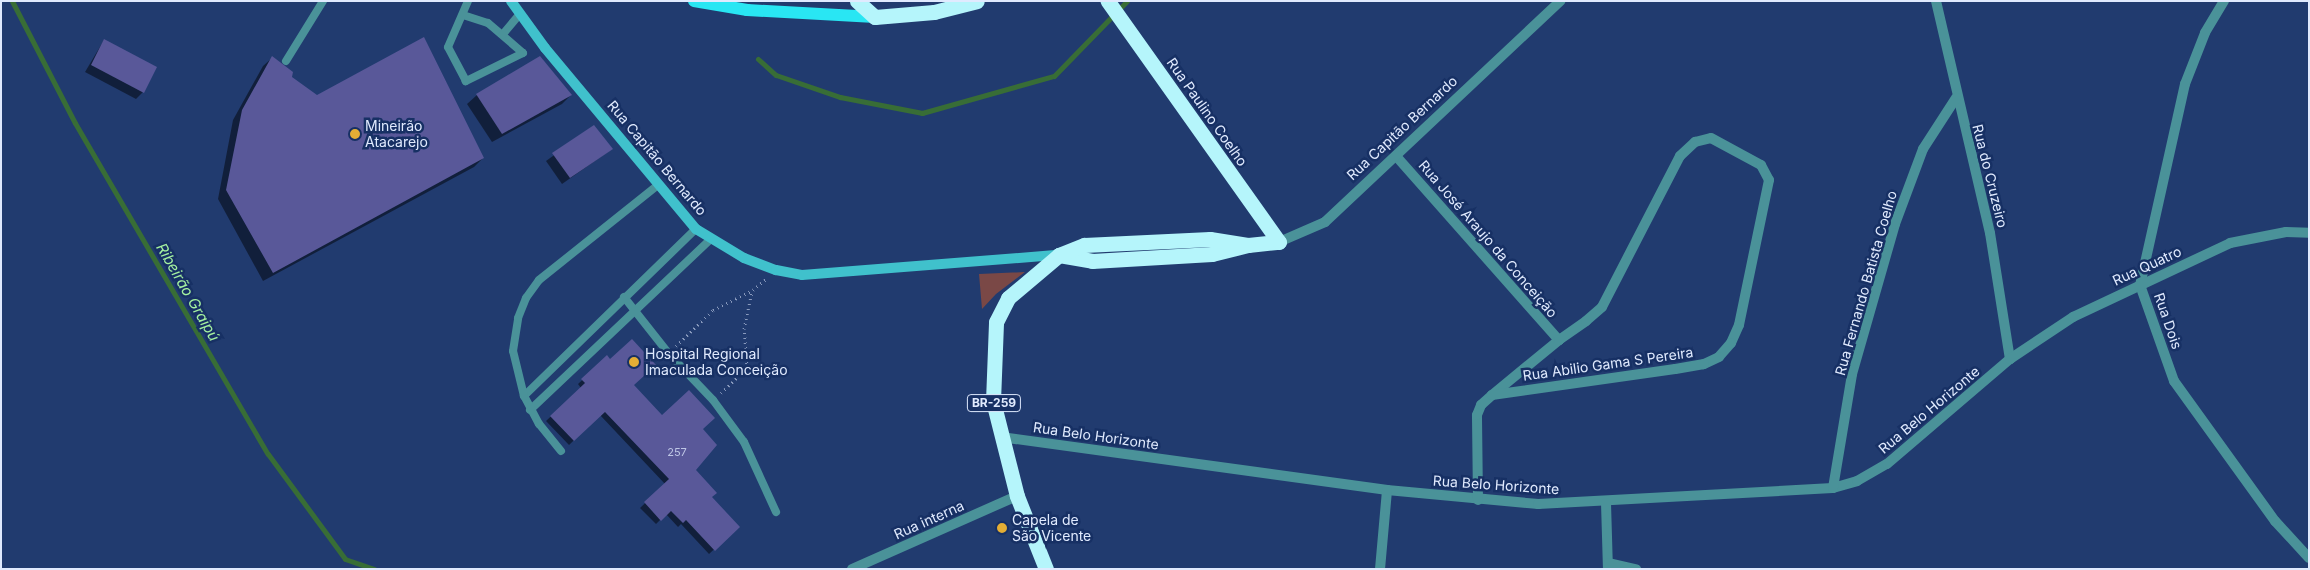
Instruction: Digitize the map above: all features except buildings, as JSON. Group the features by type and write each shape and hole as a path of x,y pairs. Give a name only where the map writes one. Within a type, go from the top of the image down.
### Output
{"highway":[{"path":"857,1 875,17 934,12 977,1"},
{"name":"Rua Paulino Coelho","path":"1109,3 1279,242"},
{"name":"Rua Capitão Bernardo","path":"1059,255 1101,261 1212,254 1248,245 1279,242"},
{"name":"BR-259","path":"1046,569 1017,496 993,401 996,322 1008,298 1059,255"}],"main road":[{"name":"Rua Capitão Bernardo","path":"511,1 658,186 696,229 744,258 776,270 802,275 1059,255"},
{"path":"694,1 747,10 875,17"}],"street":[{"name":"Rua Capitão Bernardo","path":"1279,242 1325,222 1560,1"},
{"name":"Rua do Cruzeiro","path":"1936,1 1956,98 1990,233 2010,360"},
{"name":"Rua Dois","path":"2224,1 2204,34 2185,84 2140,284 2174,381 2275,521 2309,558"},
{"name":"Rua Fernando Batista Coelho","path":"1833,488 1852,374 1894,224 1923,149 1956,98"},
{"name":"Rua Abilio Gama S Pereira","path":"1492,395 1704,364 1719,357 1731,343 1739,325 1769,180 1761,165 1735,149 1711,138 1695,142 1680,156 1602,306 1559,340"},
{"name":"Rua José Araujo da Conceição","path":"1396,156 1559,340"},
{"name":"Rua Quatro","path":"2010,360 2073,317 2230,243 2286,232 2309,233"},
{"path":"1478,500 1477,415 1482,405 1559,340"},
{"name":"Rua Belo Horizonte","path":"1001,437 1387,490 1478,500 1538,504 1606,502 1833,488 1857,480 1887,464 2010,360"},
{"path":"1380,569 1387,490"},
{"name":"Rua interna","path":"852,569 1017,496"},
{"path":"1606,502 1609,566 1636,569"}],"lane":[{"path":"286,61 323,1"},
{"path":"463,15 488,23 522,53 466,81 448,47 468,1"},
{"path":"502,34 520,14"},
{"path":"561,450 530,410 524,396 513,351 518,318 526,298 557,264 658,186"},
{"path":"524,396 696,229"},
{"path":"530,410 634,310 712,240"},
{"path":"624,297 669,354 713,400 744,442 776,512"}],"path":[{"path":"669,354 713,310 753,290 776,270"},
{"path":"713,400 747,368 744,330 753,290"}],"shaded area":[{"path":"1025,272 996,294 982,309 979,274"}],"waterway":[{"name":"Ribeirão Graipú","path":"12,1 75,123 268,454 345,559 374,569"},
{"path":"758,59 776,75 840,97 922,113 1054,76 1127,1"}],"place":[{"name":"Mineirão Atacarejo","path":"355,134"},
{"name":"Hospital Regional Imaculada Conceição","path":"634,362"},
{"name":"Capela de São Vicente","path":"1002,528"}]}
